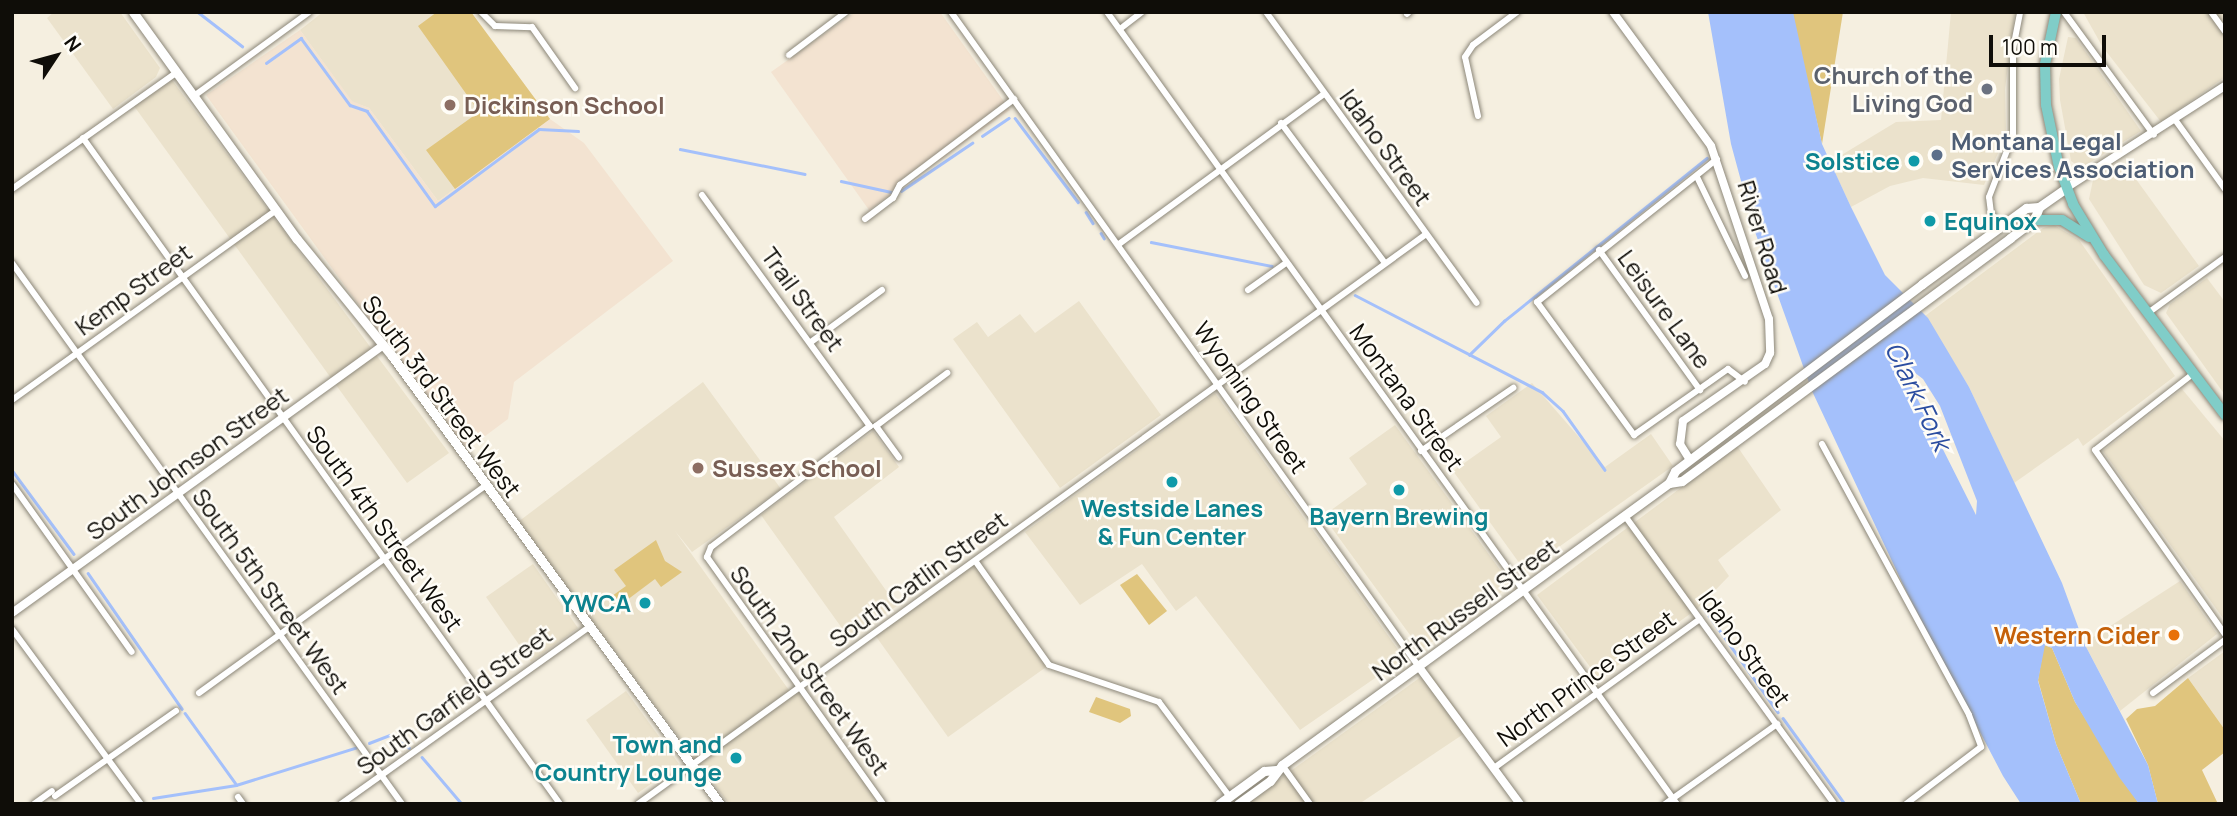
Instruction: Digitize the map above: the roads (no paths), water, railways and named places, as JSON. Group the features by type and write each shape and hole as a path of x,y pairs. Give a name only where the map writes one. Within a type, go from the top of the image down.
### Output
{"main road":[{"name":"South 3rd Street West","path":"133,12 325,277 384,345 720,804"},
{"path":"2056,12 2045,64 2046,104 2066,188 2094,241 2225,415"},
{"name":"North Russell Street","path":"1279,767 1669,483 1675,471 1922,284 2026,208 2039,207 2066,188"},
{"path":"2039,207 2034,220 2062,220 2094,241"},
{"name":"North Russell Street","path":"1669,483 1682,481 2034,220"},
{"path":"1219,804 1264,771 1279,767"},
{"path":"1238,804 1270,781 1279,767"}],"street":[{"path":"292,12 298,20"},
{"path":"194,96 309,12"},
{"path":"481,12 495,26 532,27 575,88"},
{"path":"789,55 846,12"},
{"name":"Wyoming Street","path":"951,12 1520,804"},
{"name":"Montana Street","path":"1107,12 1675,801"},
{"path":"1120,29 1142,12"},
{"name":"Idaho Street","path":"1266,12 1477,303"},
{"path":"1478,116 1465,57 1473,45 1517,12"},
{"name":"River Road","path":"1613,12 1717,159 1769,319 1770,353 1745,382 1684,421 1680,444 1690,460"},
{"path":"2001,227 1991,213 1989,197 2013,135 2011,72 2020,12"},
{"path":"2064,12 2154,135"},
{"path":"2211,12 2225,31"},
{"path":"12,189 177,72"},
{"name":"North Russell Street","path":"2066,188 2154,135 2225,86"},
{"path":"1119,244 1324,94"},
{"path":"865,219 893,198 900,184 1014,99"},
{"path":"2175,121 2225,189"},
{"path":"1281,123 1385,263"},
{"name":"South 4th Street West","path":"83,138 560,804"},
{"path":"1717,159 1599,250 1537,303 1634,435 1728,369 1745,382"},
{"path":"1697,177 1745,276"},
{"name":"Trail Street","path":"702,194 899,458"},
{"name":"Kemp Street","path":"12,400 276,210"},
{"name":"South Catlin Street","path":"638,804 976,562 1425,234"},
{"name":"Leisure Lane","path":"1599,250 1699,390"},
{"path":"2148,313 2225,257"},
{"name":"South 5th Street West","path":"12,262 176,494 402,804"},
{"path":"1248,290 1286,262"},
{"path":"811,342 882,290"},
{"name":"South Johnson Street","path":"12,613 384,345"},
{"path":"873,426 947,373"},
{"path":"2194,373 2095,450 2225,634"},
{"path":"1422,451 1513,388"},
{"name":"South 2nd Street West","path":"873,426 711,547 706,557 802,686 884,804"},
{"path":"1822,444 1969,715 1981,747 1908,803"},
{"path":"12,484 132,652"},
{"path":"199,693 486,485"},
{"name":"Idaho Street","path":"1625,516 1833,804"},
{"path":"976,562 1049,664 1158,702 1228,800"},
{"name":"North Prince Street","path":"1494,768 1700,619"},
{"name":"South Garfield Street","path":"341,804 589,626"},
{"path":"12,629 141,804"},
{"path":"2153,693 2225,640"},
{"path":"34,804 107,759 176,711"},
{"path":"1665,804 1675,801 1777,724"},
{"path":"1279,767 1310,804"},
{"path":"238,797 243,804"}],"water":[{"path":"1708,12 1793,12 1822,144 1851,207 1885,275 1928,318 1969,387 2062,583 2084,643 2148,765 2158,804 2139,804 2119,777 2075,702 2052,648 2045,645 2038,681 2056,744 2081,804 2021,804 2003,776 1907,593 1812,391 1754,229 1731,144","holes":["1906,366 1923,379 1940,406 1977,501 1976,515 1902,368"]}],"waterway":[{"path":"198,12 242,46"},
{"path":"266,63 301,38 350,105 367,111 435,206 539,129 578,131"},
{"path":"982,136 1009,118"},
{"path":"1015,118 1078,202"},
{"path":"901,191 972,143"},
{"path":"680,149 805,174"},
{"path":"1469,355 1504,321 1707,158"},
{"path":"841,181 891,192"},
{"path":"1086,212 1093,223"},
{"path":"1101,233 1104,238"},
{"path":"1151,242 1272,266"},
{"path":"1355,295 1542,392 1563,411 1605,470"},
{"path":"12,470 74,554"},
{"path":"88,573 182,709"},
{"path":"1703,607 1778,712"},
{"path":"185,713 236,784"},
{"path":"1783,718 1845,804"},
{"path":"369,743 390,735 409,748"},
{"path":"153,798 236,785 355,748"},
{"path":"422,757 462,804"},
{"path":"120,804 125,803"}],"place":[{"name":"Church of the Living God","path":"1987,89"},
{"name":"Dickinson School","path":"450,105"},
{"name":"Montana Legal Services Association","path":"1937,155"},
{"name":"Solstice","path":"1914,161"},
{"name":"Equinox","path":"1930,221"},
{"name":"Sussex School","path":"698,468"},
{"name":"Westside Lanes & Fun Center","path":"1172,482"},
{"name":"Bayern Brewing","path":"1399,490"},
{"name":"YWCA","path":"645,603"},
{"name":"Western Cider","path":"2174,635"},
{"name":"Town and Country Lounge","path":"736,758"}],"water label":[{"name":"Clark Fork","path":"1918,396"}]}
